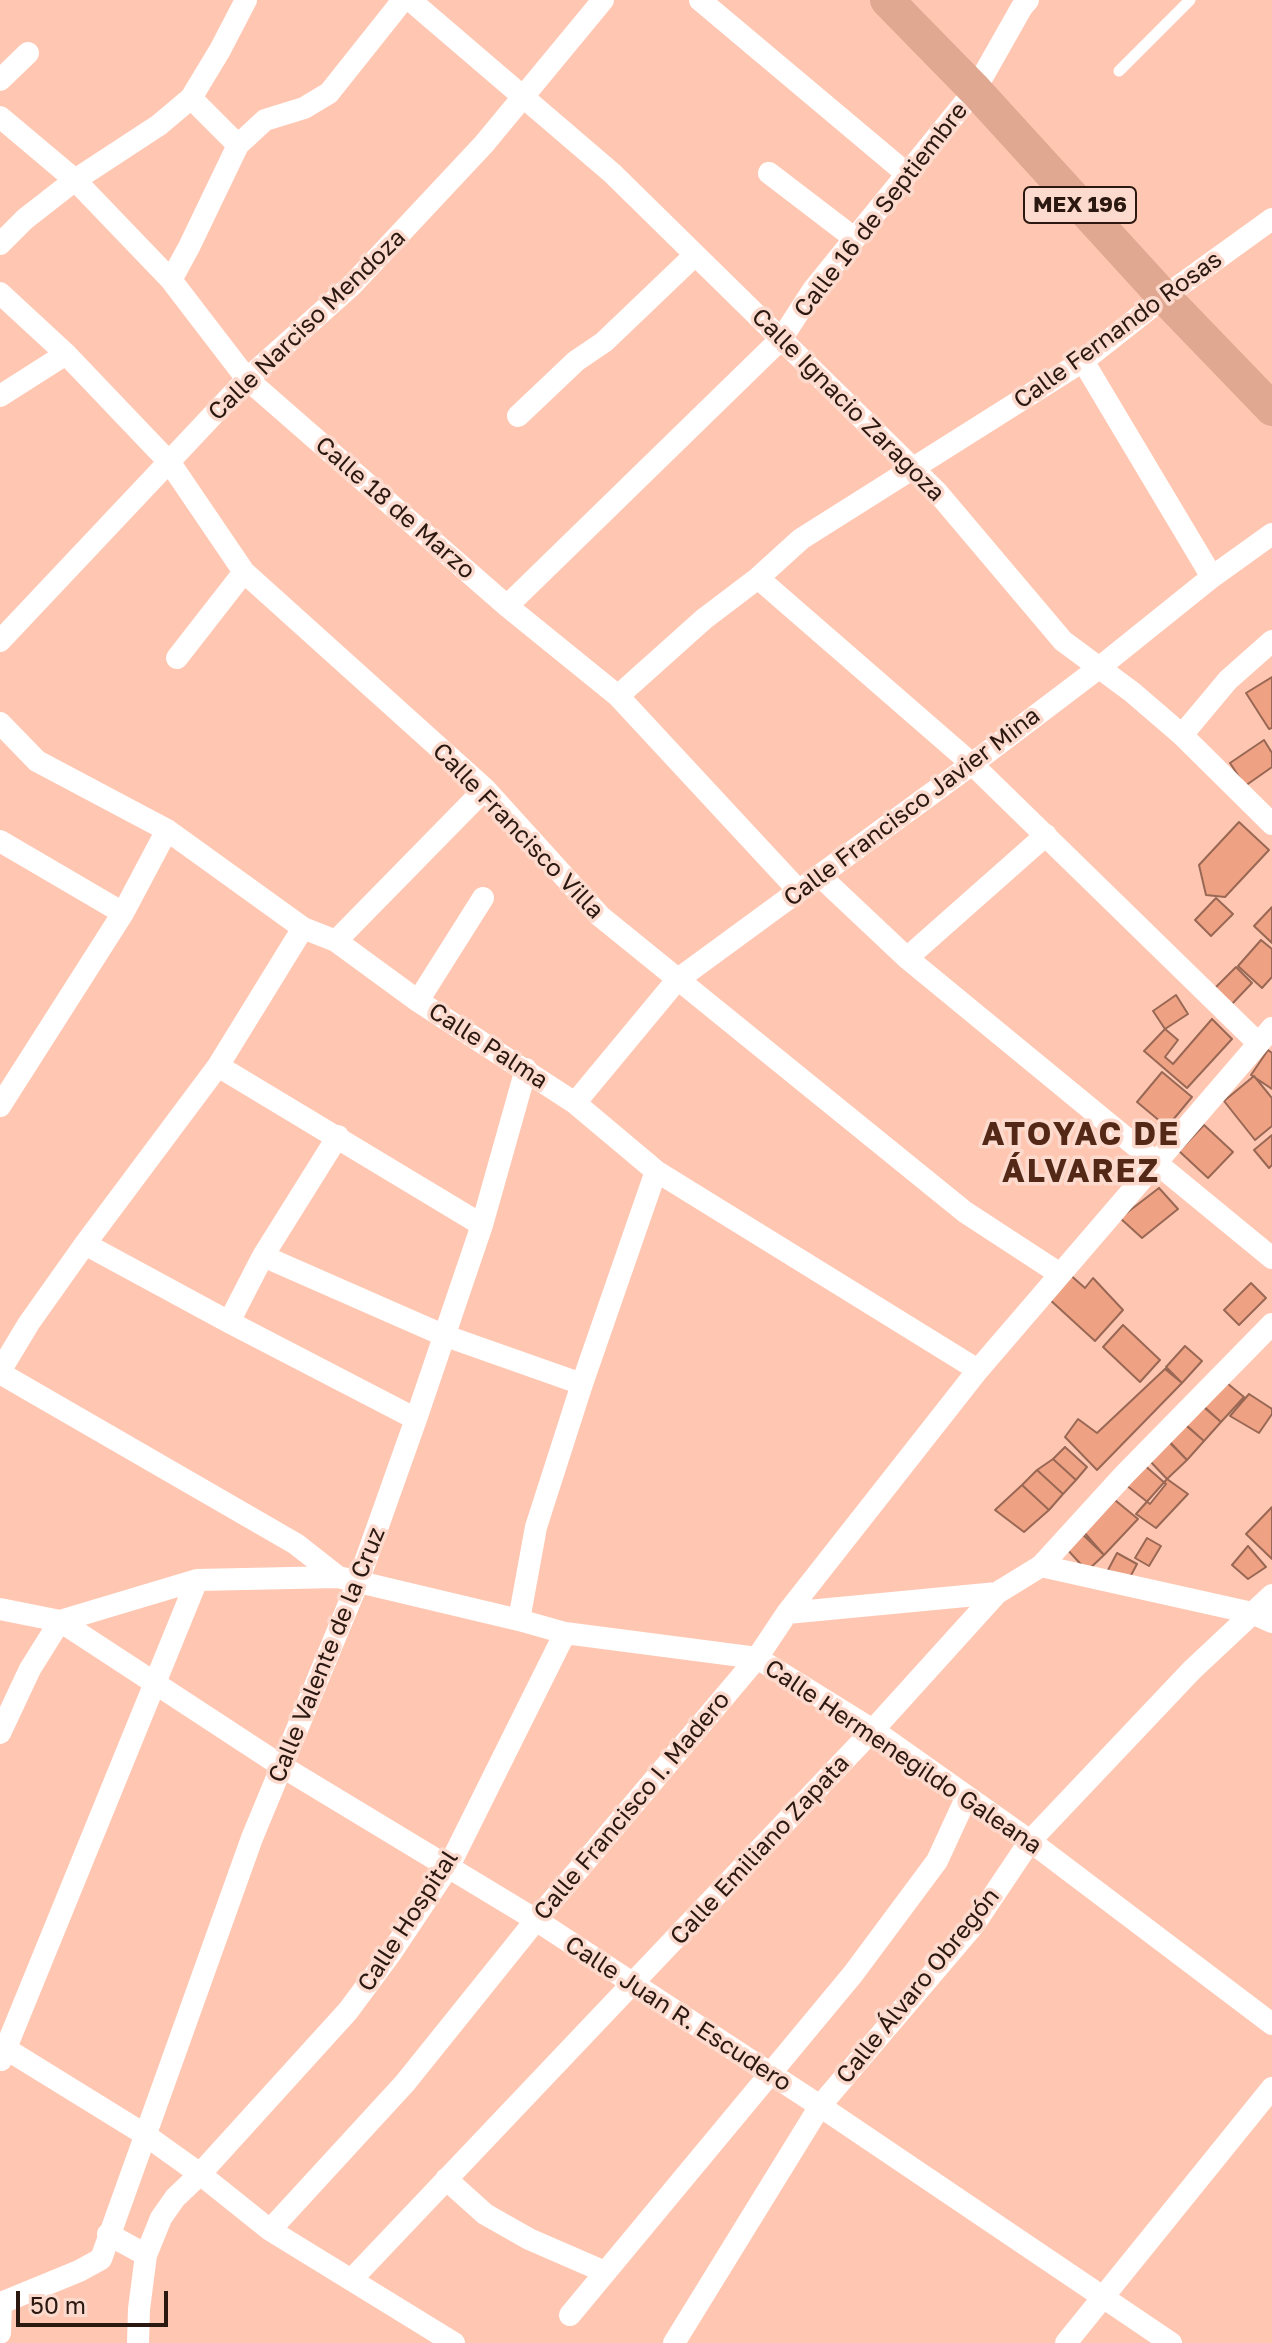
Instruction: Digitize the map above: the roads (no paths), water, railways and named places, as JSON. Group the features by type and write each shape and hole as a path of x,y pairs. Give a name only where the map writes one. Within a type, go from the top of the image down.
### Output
{"main road":[{"name":"MEX 196","path":"887,0 1272,409"}],"street":[{"path":"0,244 25,219 75,180 159,125 191,98 246,0"},
{"path":"171,280 238,145 265,120 304,108 329,93 403,0"},
{"name":"Calle Ignacio Zaragoza","path":"410,0 612,173 937,492 1063,641 1100,667 1182,735 1272,824"},
{"name":"Calle Narciso Mendoza","path":"0,641 247,379 352,285 484,144 603,0"},
{"path":"700,0 907,174"},
{"name":"Calle 16 de Septiembre","path":"507,606 782,338 813,290 975,90 1028,0"},
{"path":"0,80 28,53"},
{"path":"191,98 238,145"},
{"name":"Calle 18 de Marzo","path":"0,117 75,180 171,280 247,379 507,606 618,696 799,891"},
{"path":"769,173 854,238"},
{"name":"Calle Fernando Rosas","path":"618,696 704,619 758,578 801,539 1083,361 1164,297 1272,219"},
{"path":"518,416 576,361 604,342 695,255"},
{"name":"Calle Francisco Villa","path":"0,293 66,354 170,463 244,572 485,789 600,916 965,1212 1060,1274"},
{"path":"0,396 66,354"},
{"path":"1083,361 1212,577"},
{"name":"Calle Francisco Javier Mina","path":"575,1103 677,980 972,764 1272,534"},
{"path":"177,658 244,572"},
{"path":"758,578 972,764 1265,1036"},
{"path":"1182,735 1228,680 1272,641"},
{"name":"Calle Palma","path":"0,723 37,761 167,830 303,928 336,941 418,1001 526,1069 575,1103 656,1171 978,1370"},
{"path":"336,941 485,789"},
{"path":"0,1106 123,913 167,830"},
{"path":"907,958 1046,835"},
{"path":"0,841 123,913"},
{"path":"820,876 907,958 1272,1258"},
{"path":"418,1001 483,898"},
{"path":"303,928 218,1066 85,1244 29,1323 0,1372 296,1544 348,1580"},
{"name":"Calle Francisco I. Madero","path":"270,2230 405,2083 536,1920 757,1658 787,1613 978,1370 1265,1036"},
{"path":"218,1066 482,1225"},
{"name":"Calle Valente de la Cruz","path":"0,2333 1,2303 101,2259 252,1838 283,1767 348,1580 416,1419 482,1225 526,1069"},
{"path":"229,1322 263,1256 338,1136"},
{"path":"519,1620 536,1527 656,1171"},
{"path":"85,1244 416,1419"},
{"path":"263,1256 443,1335 582,1384"},
{"name":"Calle Emiliano Zapata","path":"352,2279 873,1730 997,1593 1041,1566 1124,1475 1272,1324"},
{"path":"1041,1566 1262,1617"},
{"path":"197,1580 2,2052 144,2134 270,2230 454,2343"},
{"name":"Calle Hermenegildo Galeana","path":"60,1621 197,1580 348,1580 565,1633 757,1658 873,1730 1030,1841 1272,2024"},
{"path":"787,1613 997,1593"},
{"name":"Calle Álvaro Obregón","path":"674,2343 820,2106 973,1926 1030,1841 1192,1670 1262,1617 1272,1595"},
{"name":"Calle Juan R. Escudero","path":"0,1609 60,1621 283,1767 536,1920 820,2106 1171,2343"},
{"path":"0,1733 30,1669 60,1621"},
{"name":"Calle Hospital","path":"138,2343 146,2255 168,2208 348,2011 391,1953 449,1866 565,1633"},
{"path":"570,2315 853,1974 937,1861 966,1798"},
{"path":"1066,2343 1272,2088"},
{"path":"446,2179 485,2214 529,2239 605,2272"},
{"path":"108,2234 146,2255"}],"lane":[{"path":"1119,71 1190,0"}],"district":[{"name":"ATOYAC DE ÁLVAREZ","path":"1081,1154"}]}
